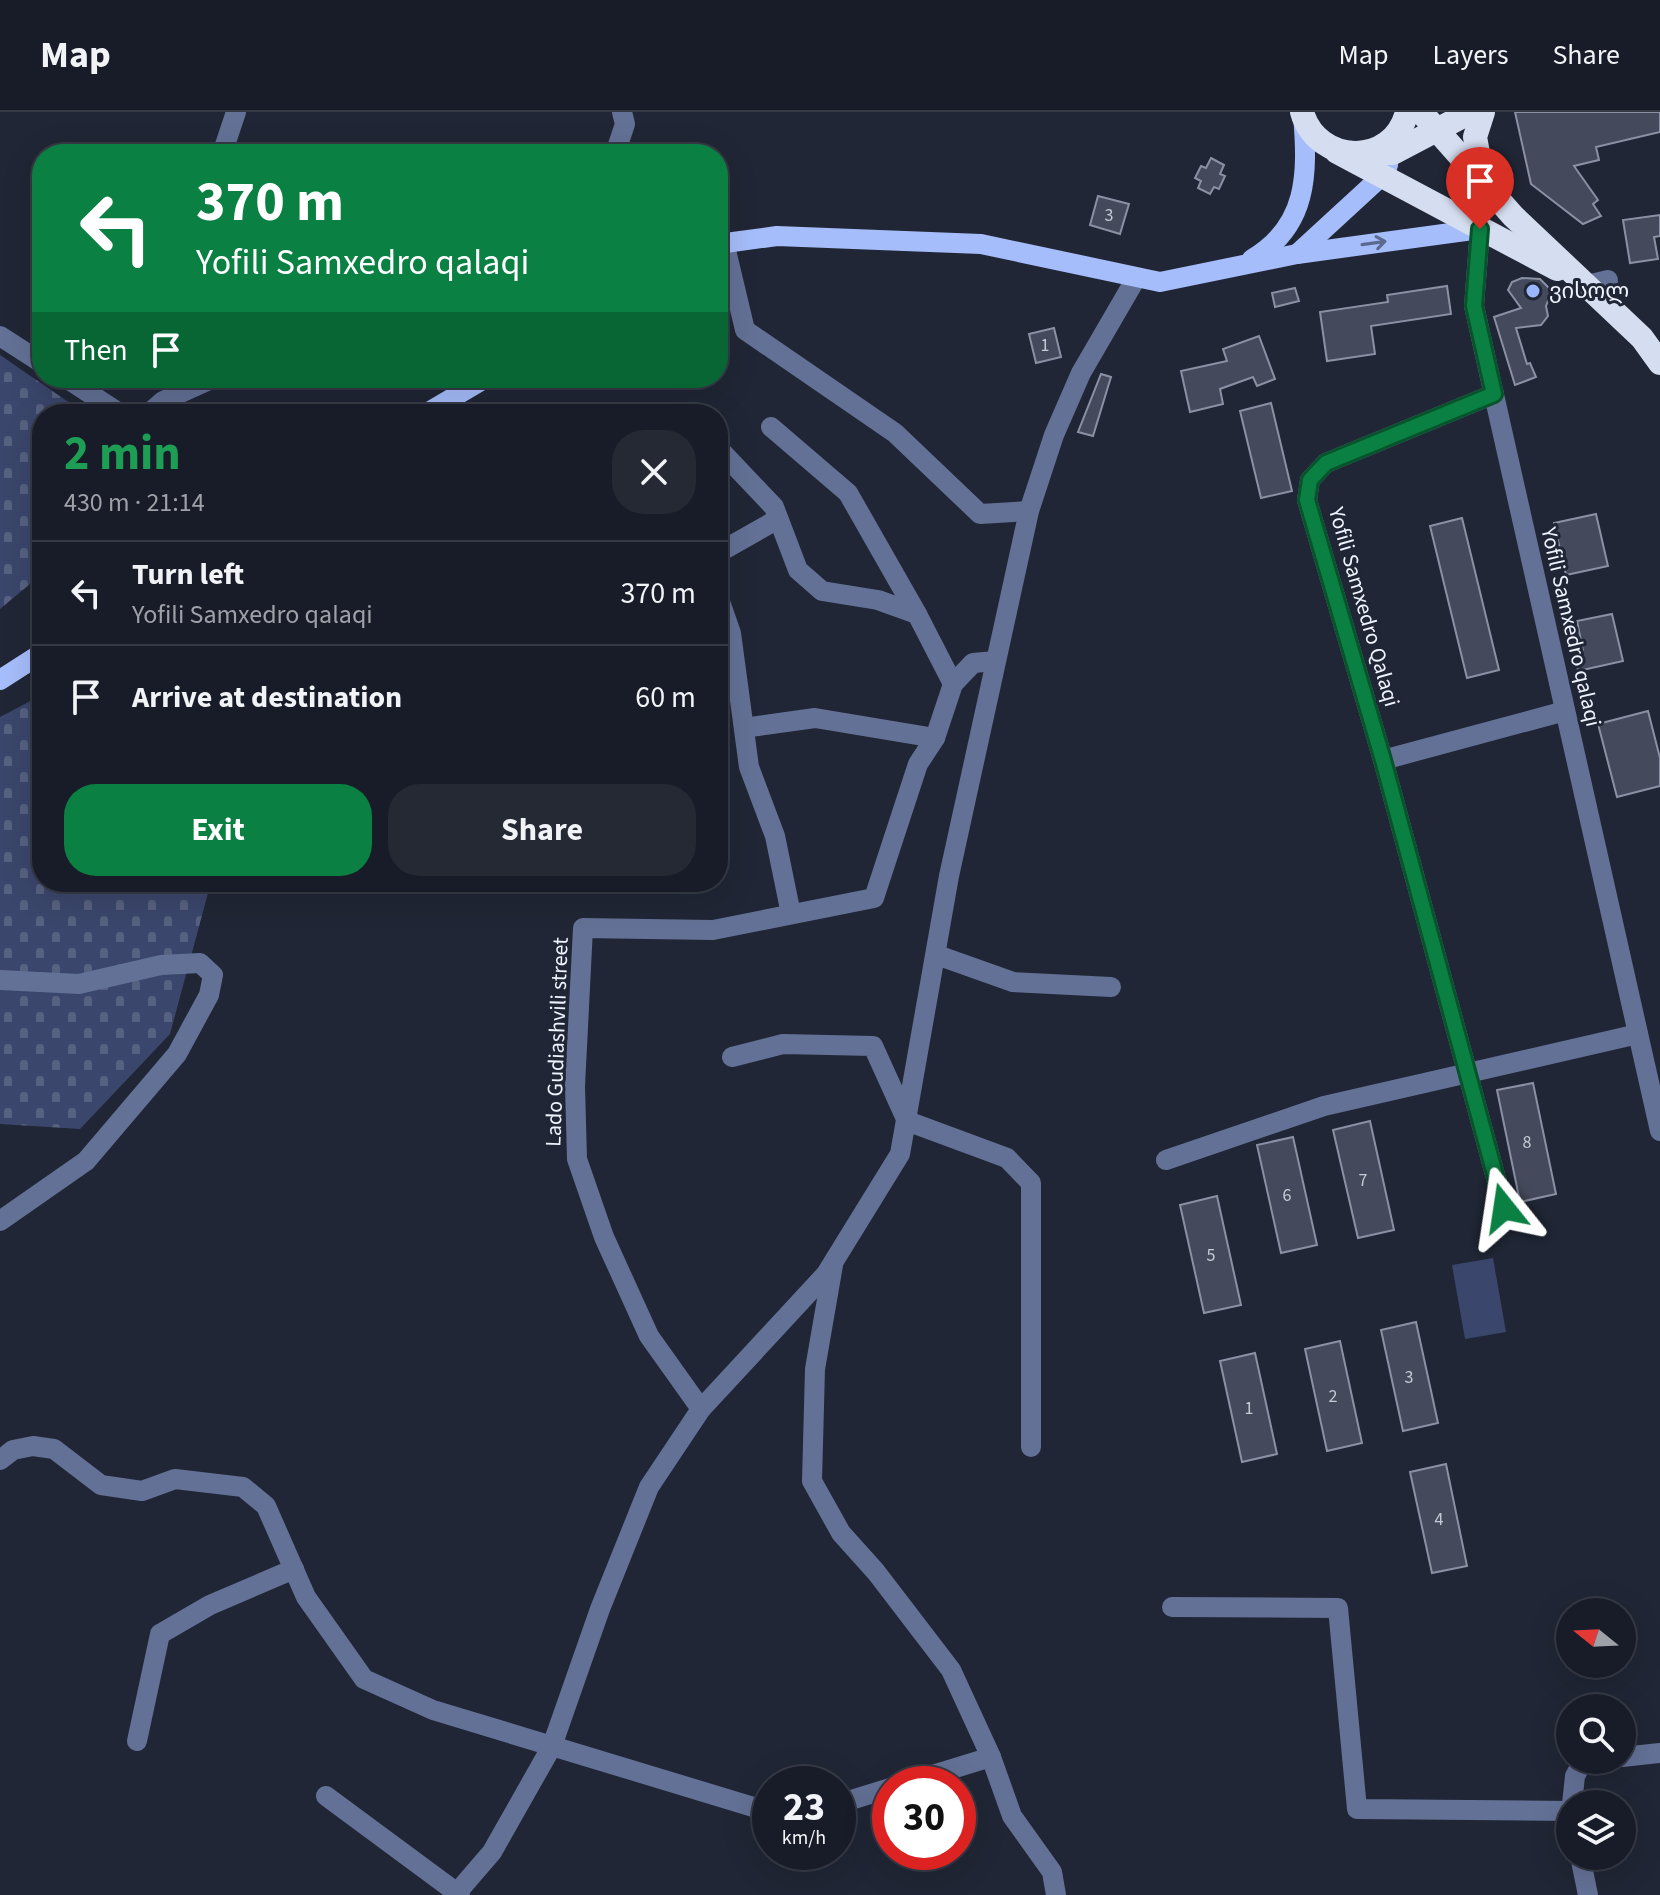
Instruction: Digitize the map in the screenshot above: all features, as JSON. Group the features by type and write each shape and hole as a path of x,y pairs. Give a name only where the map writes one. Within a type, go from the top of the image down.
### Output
{"highway":[{"path":"1421,112 1485,186 1598,282 1660,363"},
{"path":"1301,113 1310,131 1348,153 1436,132 1471,112"},
{"path":"1483,112 1475,137 1485,186"},
{"path":"1348,153 1396,142 1480,229 1598,282"}],"main road":[{"path":"1245,264 1270,249 1284,234 1300,202 1305,147 1301,113"},
{"path":"1297,254 1396,142"},
{"path":"728,242 777,236 981,244 1048,256 1135,280 1160,282 1297,254 1480,229"},
{"path":"442,404 469,388"},
{"path":"0,680 32,659"}],"street":[{"path":"225,144 236,112"},
{"path":"618,144 625,124 622,112"},
{"name":"Yofili Samxedro qalaqi","path":"1480,229 1474,306 1660,1131"},
{"path":"728,268 745,330 895,433 980,514 1029,511"},
{"path":"326,1796 457,1894 492,1852 552,1746 600,1609 649,1487 701,1409 834,1261 900,1154 949,876 1029,511 1054,435 1081,373 1135,280"},
{"path":"0,336 32,357"},
{"path":"81,388 106,404"},
{"path":"160,404 192,388"},
{"name":"Yofili Samxedro Qalaqi","path":"1494,394 1326,463 1310,480 1307,500 1383,760 1504,1208 1497,1215"},
{"path":"771,427 848,493 953,684 973,663 995,661"},
{"path":"728,459 774,507 798,570 822,591 878,600 917,614"},
{"path":"728,547 778,519"},
{"path":"728,624 749,767 775,836 791,914"},
{"name":"Lado Gudiashvili street","path":"701,1409 649,1336 604,1237 577,1159 575,1086 583,928 713,930 874,898 918,764 935,738 953,684"},
{"name":"Yofili Samxedro Qalaqi","path":"1383,760 1565,711"},
{"path":"744,728 815,718 935,738"},
{"path":"937,955 1013,982 1111,987"},
{"path":"0,980 79,984 161,965 200,963 213,975 209,995 177,1054 86,1161 0,1221"},
{"path":"1166,1160 1324,1106 1638,1034"},
{"path":"732,1057 783,1044 873,1046 907,1121 1007,1158 1031,1183 1031,1447"},
{"path":"834,1261 815,1369 812,1481 841,1533 876,1572 951,1670 991,1757 1012,1816 1052,1872 1056,1895"},
{"path":"0,1460 13,1450 33,1446 54,1449 101,1485 142,1491 175,1479 243,1487 266,1506 306,1597 364,1679 433,1710 752,1807"},
{"path":"137,1741 160,1634 210,1605 294,1569"},
{"path":"1172,1607 1338,1608 1357,1809 1556,1811"},
{"path":"1636,1756 1660,1753"},
{"path":"962,1766 991,1757"},
{"path":"1583,1870 1588,1895"}],"green space":[{"path":"0,355 32,377 32,388 48,388 71,404 32,404 32,582 0,609"},
{"path":"32,700 32,892 208,892 170,1034 80,1129 0,1124 0,717"},
{"path":"1493,1258 1506,1332 1465,1339 1452,1265"}],"building":[{"path":"1515,112 1660,112 1660,132 1596,147 1599,160 1574,166 1598,200 1593,204 1601,216 1583,224 1531,184"},
{"path":"1211,158 1224,165 1220,174 1225,176 1219,189 1214,187 1210,194 1198,188 1201,181 1195,178 1201,166 1206,168"},
{"path":"1098,196 1129,204 1120,234 1090,225"},
{"path":"1660,215 1660,236 1654,237 1658,259 1630,263 1623,220"},
{"path":"1522,278 1540,279 1552,291 1546,306 1548,316 1541,325 1516,328 1527,364 1530,363 1536,377 1515,385 1494,317 1521,308 1508,290 1512,282"},
{"path":"1447,286 1451,314 1371,326 1375,354 1327,361 1320,312 1388,302 1387,295"},
{"path":"1295,288 1299,301 1275,307 1272,293"},
{"path":"1054,328 1061,357 1036,363 1029,334"},
{"path":"1259,336 1275,379 1257,386 1253,377 1220,389 1223,404 1190,412 1181,371 1227,361 1223,349"},
{"path":"1101,374 1111,377 1093,436 1078,432"},
{"path":"1271,403 1292,491 1261,498 1240,411"},
{"path":"1596,514 1608,566 1566,575 1554,523"},
{"path":"1462,518 1499,670 1467,678 1430,526"},
{"path":"1612,614 1623,661 1578,671 1575,653 1583,651 1577,621"},
{"path":"1648,711 1660,758 1660,786 1617,797 1598,724"},
{"path":"1533,1083 1556,1194 1520,1202 1497,1090"},
{"path":"1370,1121 1394,1230 1358,1238 1333,1130"},
{"path":"1293,1137 1317,1245 1281,1253 1257,1145"},
{"path":"1217,1196 1241,1305 1204,1313 1180,1205"},
{"path":"1416,1322 1438,1423 1403,1431 1381,1330"},
{"path":"1340,1341 1362,1443 1327,1451 1305,1349"},
{"path":"1255,1353 1277,1454 1242,1462 1220,1361"},
{"path":"1446,1464 1467,1566 1432,1573 1410,1472"}],"place":[{"name":"ვისოლ","path":"1533,291"}],"route":[{"path":"1480,229 1474,306 1494,394 1326,463 1310,480 1307,500 1383,760 1504,1208"}]}
